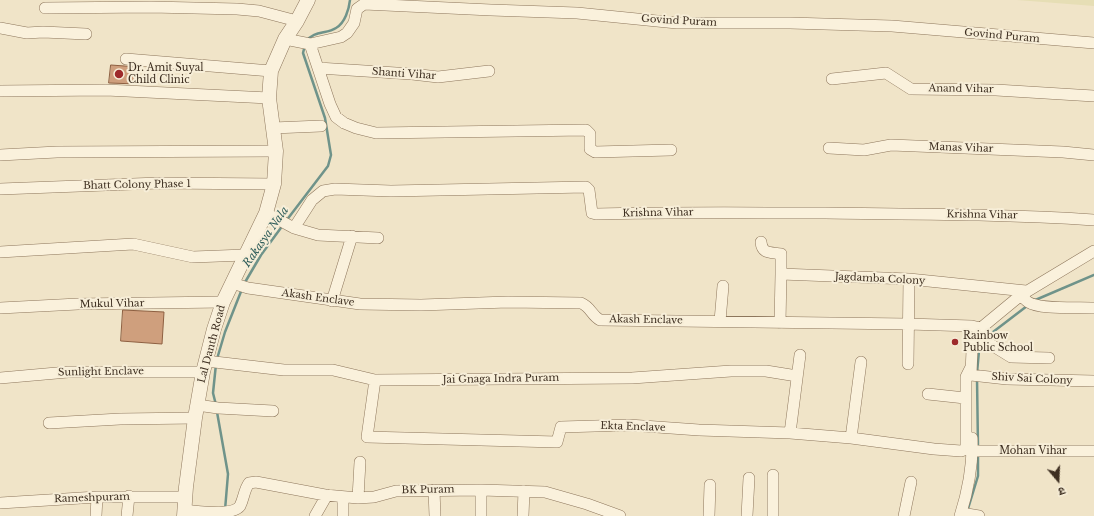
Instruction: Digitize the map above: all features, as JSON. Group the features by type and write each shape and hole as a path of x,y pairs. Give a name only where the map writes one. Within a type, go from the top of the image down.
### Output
{"street":[{"name":"Lal Danth Road","path":"184,508 196,411 210,364 214,329 223,302 240,286 245,255 266,213 274,184 276,151 269,98 271,71 285,40 308,0"},
{"name":"Govind Puram","path":"285,40 304,44 341,37 347,34 354,23 357,9 364,4 576,13 677,23 790,23 892,26 1094,43"},
{"path":"45,8 151,7 237,9 259,11 297,21"},
{"path":"0,28 27,33 43,32 86,34"},
{"path":"304,44 318,68 336,117 344,123 356,128 376,133 586,130 590,134 590,149 595,152 671,150"},
{"path":"126,59 271,71"},
{"name":"Shanti Vihar","path":"318,68 438,77 489,71"},
{"name":"Anand Vihar","path":"832,79 886,73 911,89 996,90 1094,96"},
{"path":"0,91 106,90 269,98"},
{"path":"273,128 321,126"},
{"name":"Manas Vihar","path":"829,148 864,150 891,145 1063,152 1094,155"},
{"path":"0,155 57,152 276,151"},
{"name":"Bhatt Colony Phase 1","path":"0,189 158,183 274,184"},
{"name":"Krishna Vihar","path":"289,226 312,200 323,191 586,187 589,190 592,212 596,214 672,212 1041,216 1094,220"},
{"path":"266,213 289,226 318,235 378,238"},
{"path":"332,301 352,236"},
{"path":"761,242 764,251 781,254 780,323"},
{"path":"0,252 133,244 194,257 245,255"},
{"path":"966,515 974,450 974,374 972,350 982,337 1027,298 1094,251"},
{"name":"Jagdamba Colony","path":"781,274 909,280 1027,298 1049,307 1094,308"},
{"path":"908,364 909,280"},
{"name":"Akash Enclave","path":"240,286 360,304 508,302 581,303 588,306 595,317 600,320 972,326 982,337"},
{"path":"720,322 723,286"},
{"name":"Mukul Vihar","path":"0,308 78,304 223,302"},
{"path":"982,337 1011,357 1049,358"},
{"path":"790,433 800,354"},
{"path":"851,438 861,362"},
{"name":"Sunlight Enclave","path":"0,378 68,372 210,364"},
{"name":"Jai Gnaga Indra Puram","path":"210,364 284,370 333,370 375,380 632,378 731,371 766,371 797,376"},
{"path":"974,374 966,377 965,398 974,450"},
{"name":"Shiv Sai Colony","path":"974,374 1007,379 1094,381"},
{"name":"Ekta Enclave","path":"375,380 367,437 557,442 561,427 629,425 699,430 790,433 851,438 934,449 961,451 974,450"},
{"path":"928,394 965,398"},
{"path":"49,423 120,419 216,408 273,411"},
{"name":"Mohan Vihar","path":"974,450 1094,451"},
{"path":"358,498 360,462"},
{"path":"773,475 773,516"},
{"path":"747,516 749,478"},
{"name":"BK Puram","path":"184,508 224,515 237,512 240,507 245,488 249,482 262,482 327,495 358,498 374,497 396,491 481,490 545,492 587,504 620,516"},
{"path":"904,516 911,482"},
{"path":"709,516 710,485"},
{"path":"434,490 436,516"},
{"path":"481,490 481,516"},
{"path":"523,516 524,491"},
{"path":"315,516 327,495"},
{"path":"127,516 129,496"},
{"name":"Rameshpuram","path":"0,503 129,496 184,508"},
{"path":"96,516 97,497"},
{"path":"342,516 343,497"}],"shaded area":[{"path":"1017,0 1094,0 1094,6"}],"building":[{"path":"111,65 138,67 137,84 109,83"},
{"path":"123,310 164,312 162,344 121,341"}],"waterway":[{"name":"Rakasya Nala","path":"307,41 316,34 332,30 339,26 346,16 350,0"},
{"name":"Rakasya Nala","path":"286,221 328,166 331,155 325,118 303,53 305,45"},
{"name":"Rakasya Nala","path":"244,284 261,255 283,225"},
{"path":"1033,301 1094,275"},
{"name":"Rakasya Nala","path":"217,359 225,332 242,289"},
{"path":"987,340 993,332 1027,306"},
{"path":"977,373 979,351 985,344"},
{"name":"Rakasya Nala","path":"216,364 213,393 216,405"},
{"path":"977,378 978,447"},
{"name":"Rakasya Nala","path":"217,412 228,474 225,510"},
{"path":"967,512 978,476 978,454"}],"place":[{"name":"Dr. Amit Suyal Child Clinic","path":"119,74"},
{"name":"Rainbow Public School","path":"955,342"}]}
